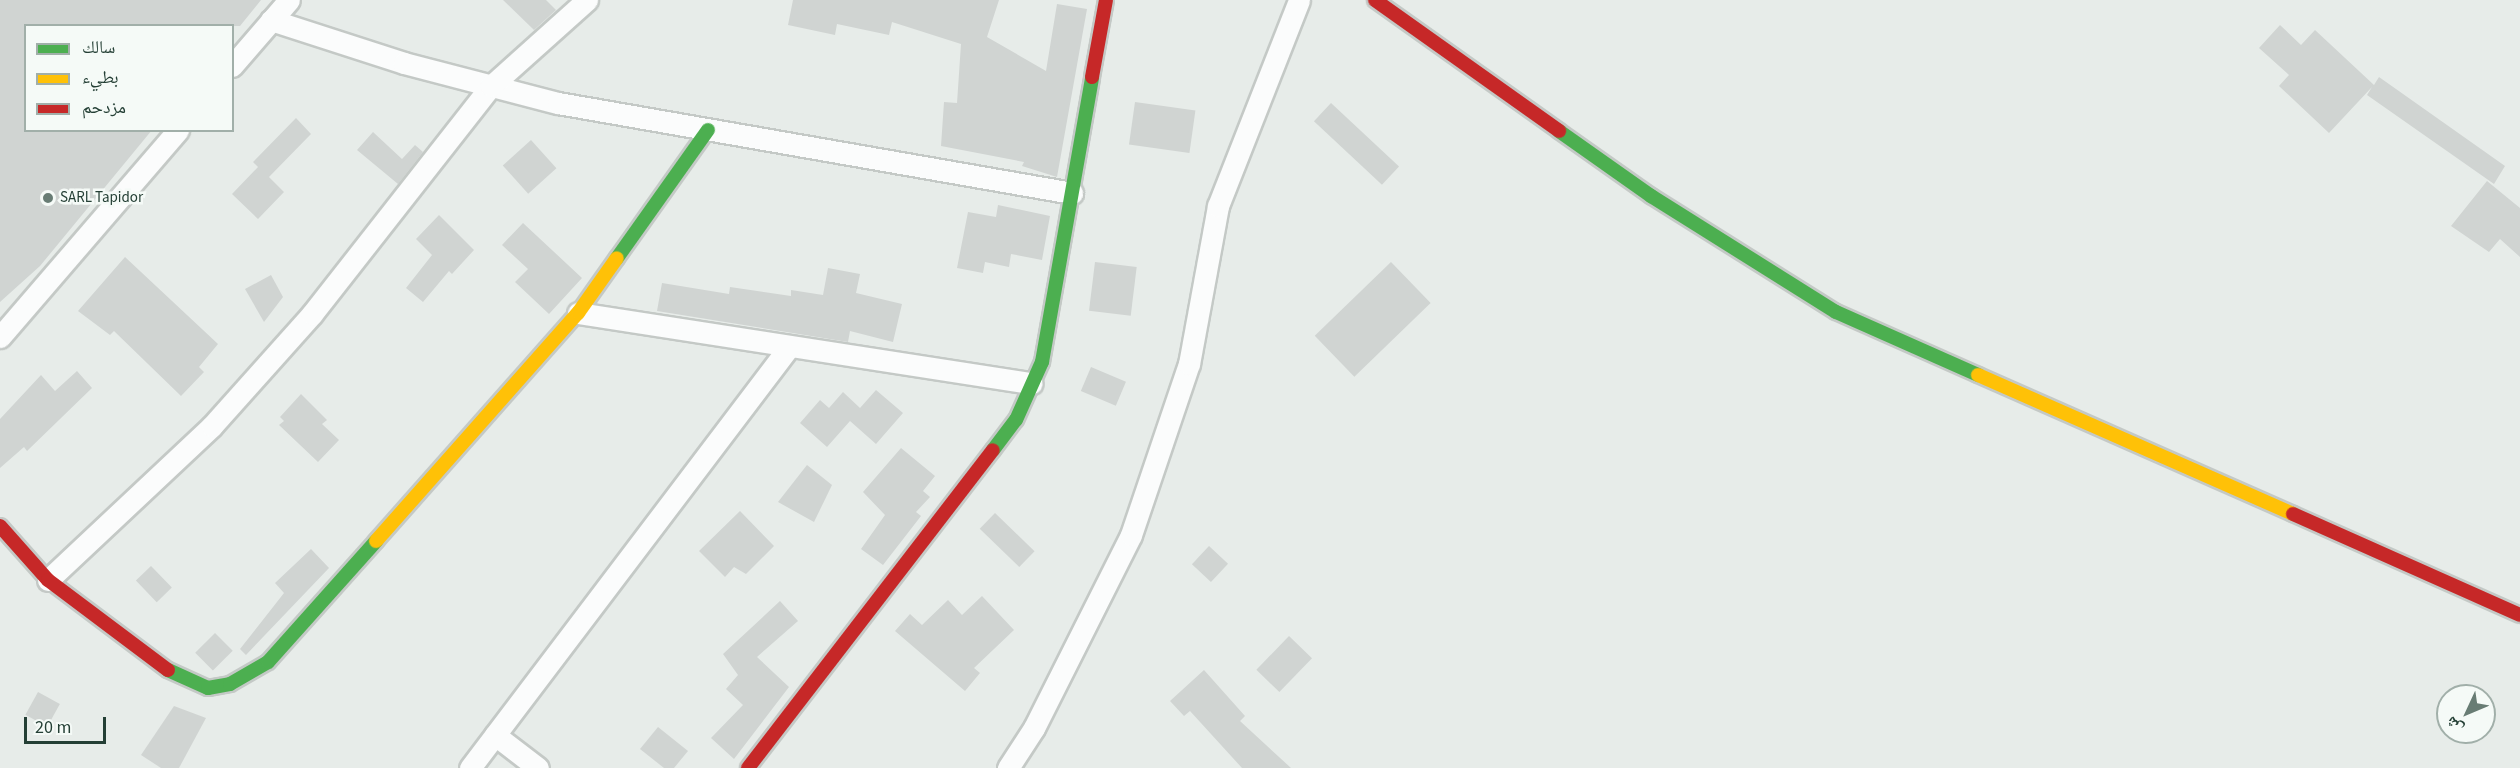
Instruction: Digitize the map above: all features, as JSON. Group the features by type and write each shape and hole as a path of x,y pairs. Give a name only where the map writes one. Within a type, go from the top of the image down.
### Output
{"street":[{"path":"234,64 289,0"},
{"path":"48,580 212,426 304,322 491,86 587,0"},
{"path":"748,768 1016,420 1042,362 1106,0"},
{"path":"1008,768 1034,728 1131,535 1189,364 1218,206 1299,0"},
{"path":"1375,0 1651,196 1836,312 2520,615"},
{"path":"271,20 491,86 708,130 1072,193"},
{"path":"0,526 48,580 168,670 208,688 230,684 268,662 578,313 708,130"},
{"path":"0,337 176,132"},
{"path":"578,313 1032,383"},
{"path":"470,768 789,347"},
{"path":"495,735 538,768"}],"building":[{"name":"SARL Tapidor","path":"0,0 261,0 240,26 234,26 234,24 24,24 24,132 150,132 40,266 0,302"},
{"path":"503,0 546,0 556,10 534,30"},
{"path":"793,0 999,0 987,37 1046,71 1057,4 1087,9 1057,177 1022,166 1024,162 941,146 944,102 957,103 961,44 892,22 889,35 837,24 835,35 788,25"},
{"path":"2280,25 2301,45 2315,30 2374,85 2379,77 2505,166 2494,184 2367,95 2372,87 2329,133 2279,86 2289,75 2259,48"},
{"path":"1135,102 1195,110 1189,153 1129,145"},
{"path":"1331,103 1399,166 1382,185 1314,121"},
{"path":"296,118 311,134 269,177 284,192 258,219 232,194 258,167 253,162"},
{"path":"373,132 402,159 415,145 423,152 398,184 357,150"},
{"path":"531,140 556,168 528,194 503,165"},
{"path":"2487,181 2520,208 2520,257 2500,239 2489,252 2451,226"},
{"path":"998,205 1050,216 1042,260 1011,254 1009,267 985,262 983,273 957,268 968,212 996,217"},
{"path":"439,215 474,250 452,274 449,271 423,302 406,288 432,255 416,239"},
{"path":"523,223 582,278 549,314 515,282 528,269 502,245"},
{"path":"125,257 218,344 199,367 204,372 181,396 114,331 110,335 78,311"},
{"path":"1095,262 1137,267 1131,316 1089,311"},
{"path":"1391,262 1431,303 1354,377 1315,336"},
{"path":"828,268 860,274 856,293 902,304 893,342 850,331 848,342 657,311 662,283 729,294 730,287 791,296 791,290 823,295"},
{"path":"271,275 283,297 264,322 245,289"},
{"path":"1091,367 1126,382 1116,406 1081,391"},
{"path":"77,371 92,388 27,451 24,447 0,468 0,419 41,375 55,391"},
{"path":"876,390 903,413 876,444 850,421 827,447 800,423 820,400 829,408 843,392 860,408"},
{"path":"301,394 327,420 322,424 339,440 318,462 279,425 284,421 280,417"},
{"path":"901,448 935,476 923,491 930,497 916,512 921,516 883,565 861,549 885,515 863,492"},
{"path":"807,465 832,485 814,522 778,502"},
{"path":"740,511 774,546 746,574 734,567 725,577 699,551"},
{"path":"995,513 1035,551 1019,567 980,529"},
{"path":"1209,546 1228,564 1211,582 1192,564"},
{"path":"311,549 329,568 246,655 240,649 284,593 275,583"},
{"path":"151,566 172,588 157,602 136,581"},
{"path":"982,596 1014,630 974,668 980,673 965,691 895,631 910,614 922,625 948,600 962,615"},
{"path":"780,601 798,621 757,657 789,687 734,759 711,738 743,705 726,689 738,675 723,654"},
{"path":"215,633 233,651 213,670 195,653"},
{"path":"1289,636 1312,658 1279,692 1256,670"},
{"path":"1204,670 1245,716 1240,721 1291,768 1242,768 1190,711 1184,716 1170,701"},
{"path":"38,692 60,704 47,727 25,715"},
{"path":"174,706 206,718 179,768 161,768 141,755"},
{"path":"658,727 688,751 674,768 664,768 640,749"}],"traffic: fast":[{"path":"993,450 1016,420 1042,362 1092,77"},
{"path":"617,258 708,130"},
{"path":"1559,131 1651,196 1836,312 1978,375"},
{"path":"168,670 208,688 230,684 268,662 376,541"}],"traffic: slow":[{"path":"376,541 578,313 617,258"},
{"path":"1978,375 2293,514"}],"traffic: jam":[{"path":"1092,77 1106,0"},
{"path":"1375,0 1559,131"},
{"path":"748,768 993,450"},
{"path":"2293,514 2520,615"},
{"path":"0,526 48,580 168,670"}],"place":[{"name":"SARL Tapidor","path":"48,198"}]}
